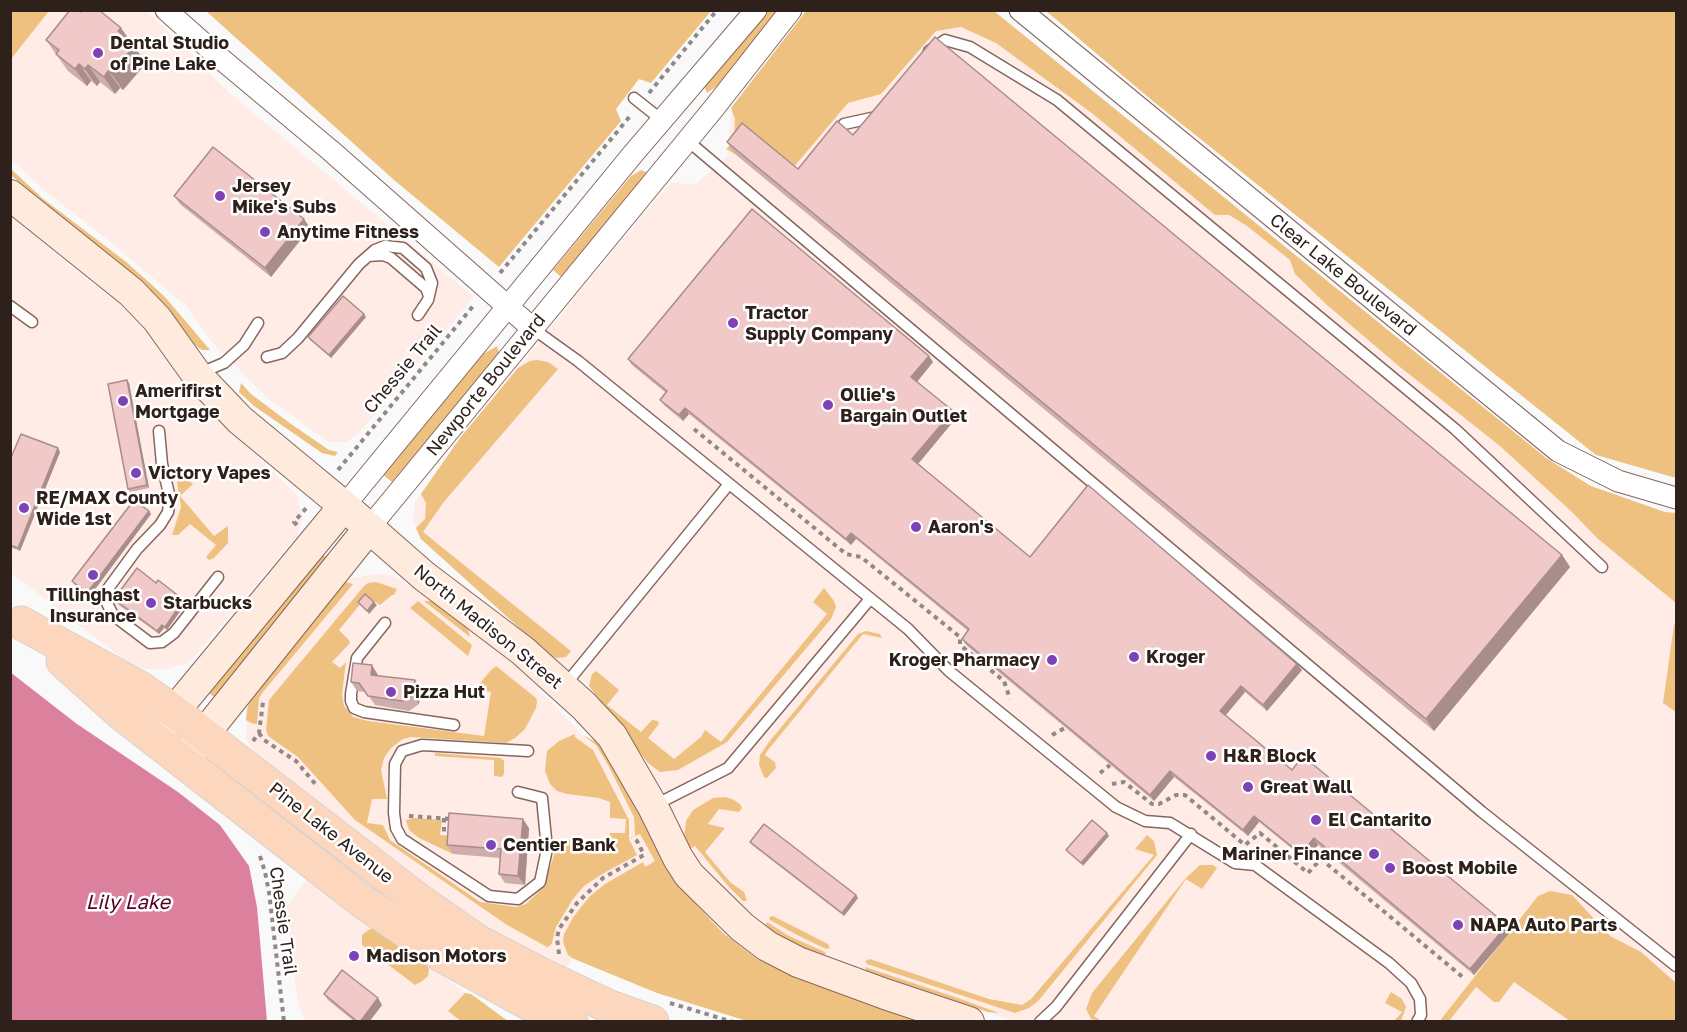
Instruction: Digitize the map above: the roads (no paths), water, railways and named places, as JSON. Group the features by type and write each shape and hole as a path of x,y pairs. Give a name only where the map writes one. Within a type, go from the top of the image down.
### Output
{"main road":[{"name":"Pine Lake Avenue","path":"16,618 140,688 173,711 417,900 477,941 580,993 652,1022"},
{"name":"Pine Lake Avenue","path":"16,618 122,714 362,901 443,956 526,1002 571,1022"},
{"path":"443,956 522,1022"}],"street":[{"path":"166,10 330,150 532,328"},
{"name":"Newporte Boulevard","path":"153,737 626,163 756,10"},
{"name":"Newporte Boulevard","path":"183,760 532,328 688,141 791,10"},
{"name":"Clear Lake Boulevard","path":"1021,13 1558,451 1618,481 1677,498"},
{"path":"663,121 688,141"},
{"name":"North Madison Street","path":"10,195 131,292 156,319 197,375 240,420 424,576 523,651 584,706 612,736 689,875 742,927 767,946 798,962 969,1022"}],"lane":[{"path":"923,59 945,40 969,46 1057,100 1455,429 1602,567"},
{"path":"634,98 663,121"},
{"path":"831,141 844,124 876,117 882,108"},
{"path":"688,141 1482,812 1677,966"},
{"path":"267,357 282,353 298,338 359,264 375,250 386,246 403,248 426,268 432,283 429,296 418,315"},
{"path":"10,306 32,322"},
{"path":"197,375 224,363 244,345 258,323"},
{"path":"532,328 578,361 908,629 949,671 1116,807 1145,821 1170,823 1235,863 1256,865 1389,963 1412,982 1420,999 1421,1015 1417,1022"},
{"path":"159,431 162,464 170,498 168,512 107,590 106,601 113,615 150,643 162,642 174,633 218,577"},
{"path":"563,688 729,484"},
{"path":"653,807 728,768 870,599"},
{"path":"385,623 357,658 351,694 354,708 364,712 454,725"},
{"path":"518,792 542,798 547,849 540,882 518,899 489,896 402,839 396,828 395,764 402,751 422,745 528,751"},
{"path":"1040,1022 1056,1007 1191,834"}],"water":[{"name":"Lily Lake","path":"10,672 77,724 178,792 220,825 249,866 257,907 267,1021 11,1021"}],"place":[{"name":"Dental Studio of Pine Lake","path":"98,53"},
{"name":"Jersey Mike's Subs","path":"220,196"},
{"name":"Anytime Fitness","path":"265,232"},
{"name":"Tractor Supply Company","path":"733,323"},
{"name":"Amerifirst Mortgage","path":"123,401"},
{"name":"Ollie's Bargain Outlet","path":"828,405"},
{"name":"Victory Vapes","path":"136,473"},
{"name":"RE/MAX County Wide 1st","path":"24,508"},
{"name":"Aaron's","path":"916,527"},
{"name":"Tillinghast Insurance","path":"93,575"},
{"name":"Starbucks","path":"151,603"},
{"name":"Kroger","path":"1134,657"},
{"name":"Kroger Pharmacy","path":"1052,660"},
{"name":"Pizza Hut","path":"391,692"},
{"name":"H&R Block","path":"1211,756"},
{"name":"Great Wall","path":"1248,787"},
{"name":"El Cantarito","path":"1316,820"},
{"name":"Centier Bank","path":"491,845"},
{"name":"Mariner Finance","path":"1374,854"},
{"name":"Boost Mobile","path":"1390,868"},
{"name":"NAPA Auto Parts","path":"1458,925"},
{"name":"Madison Motors","path":"354,956"}]}
